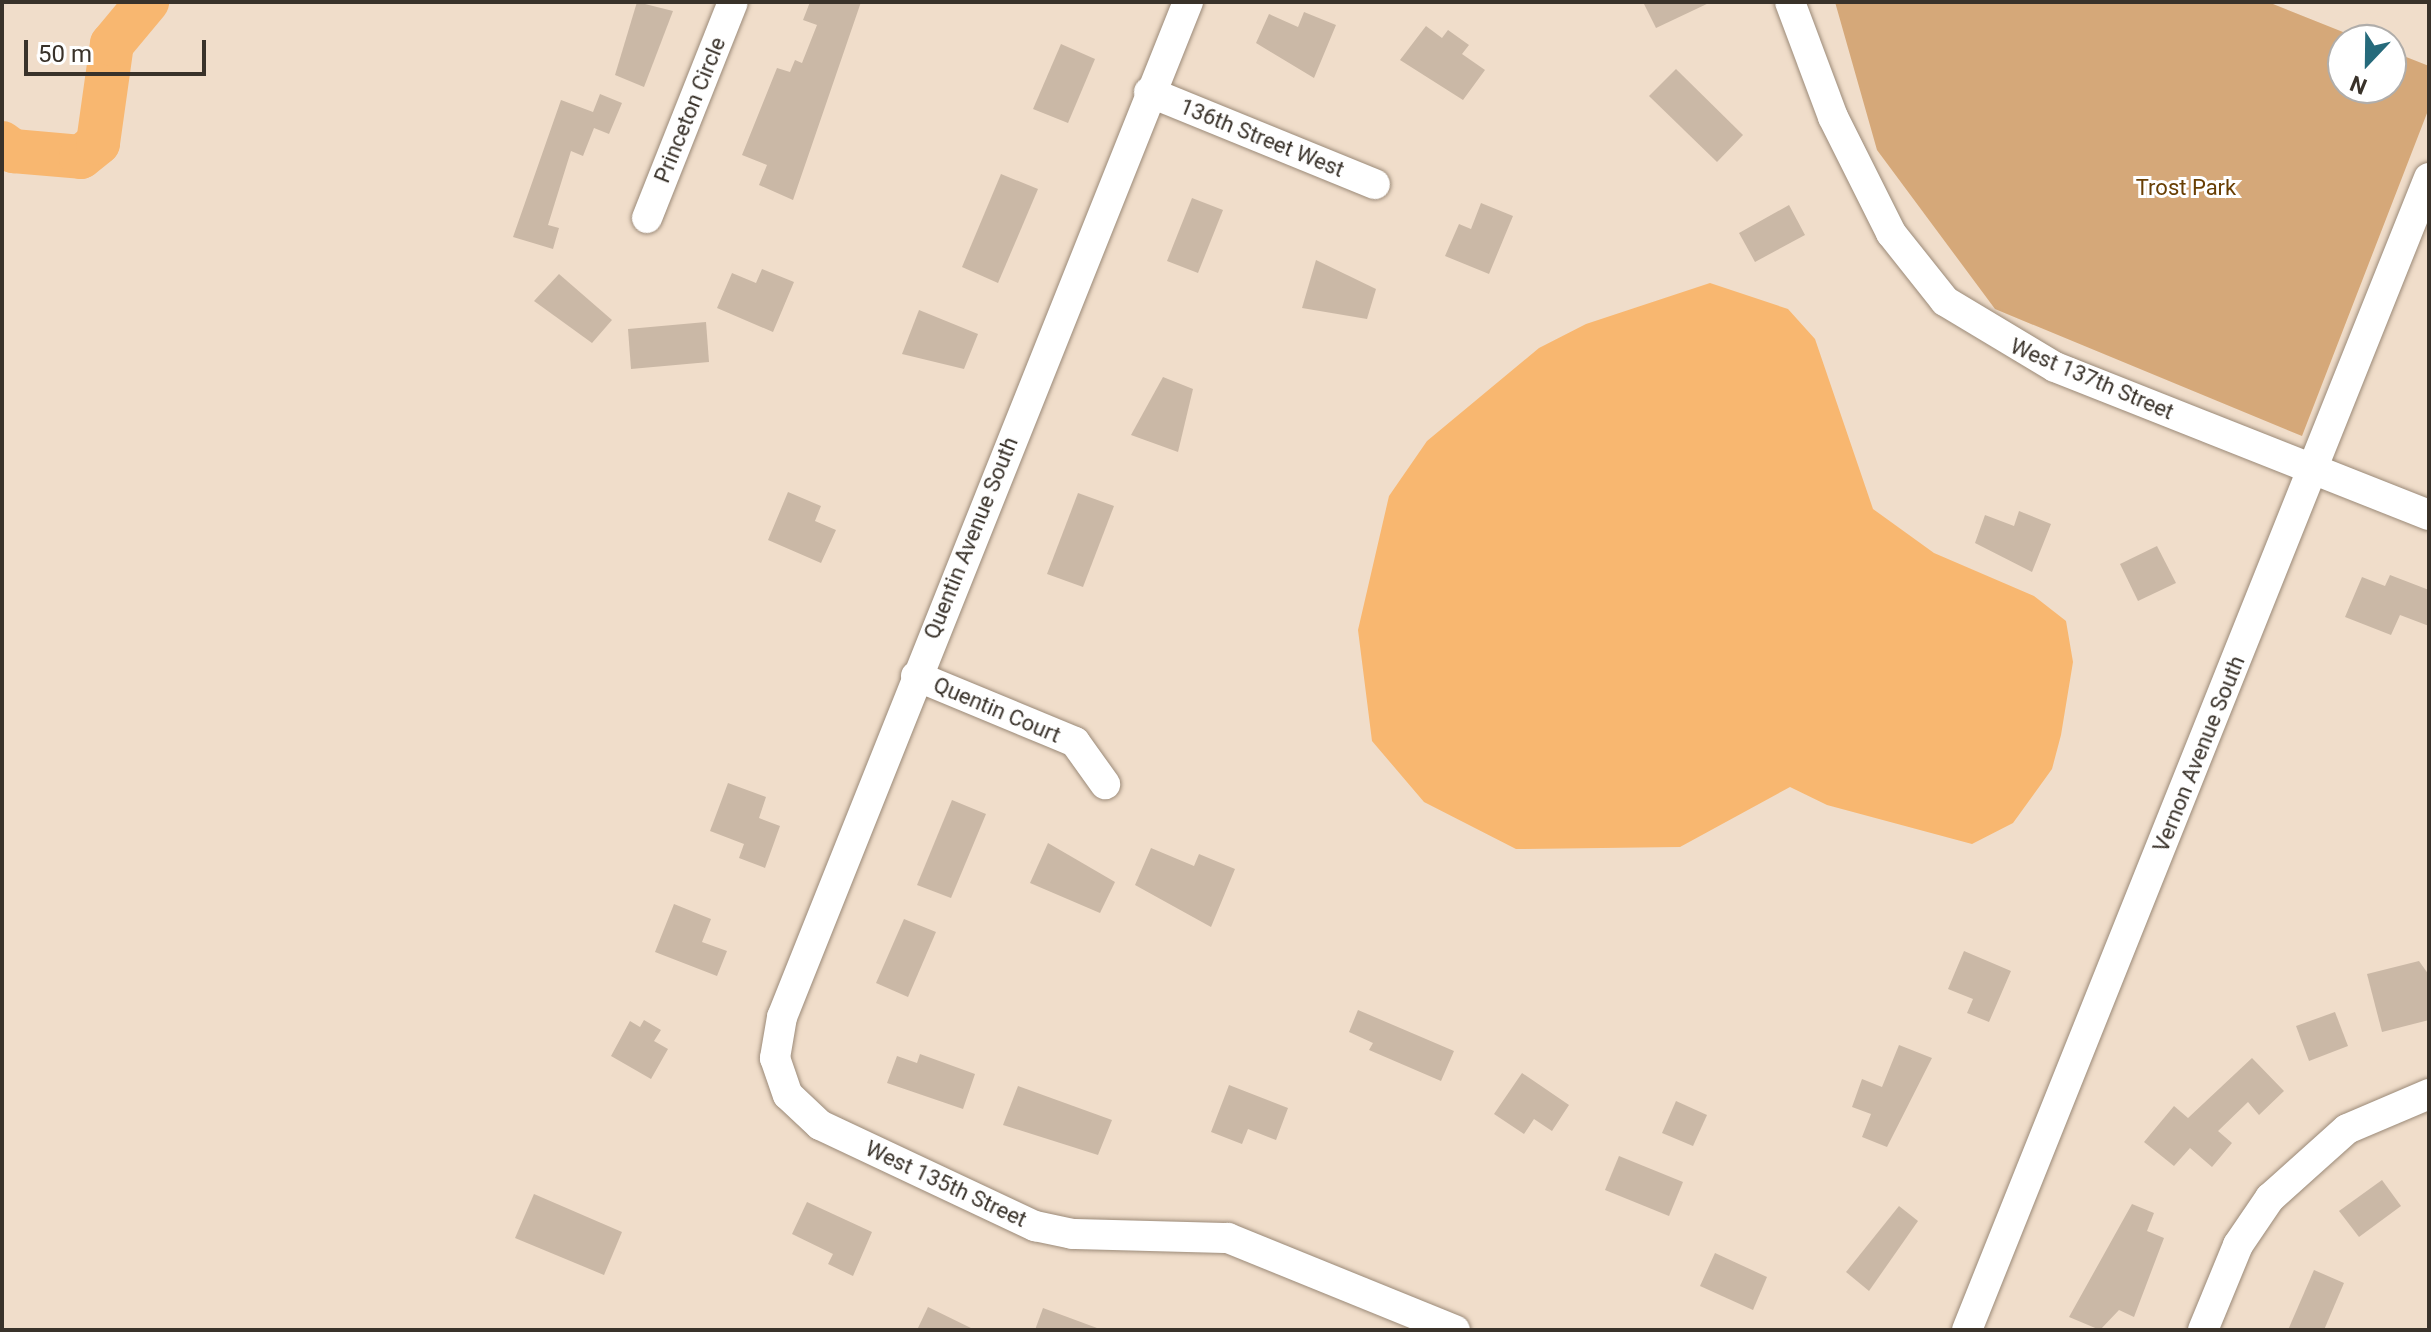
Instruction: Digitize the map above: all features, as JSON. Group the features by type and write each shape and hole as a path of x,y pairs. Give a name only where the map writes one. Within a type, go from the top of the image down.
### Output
{"street":[{"name":"Princeton Circle","path":"647,218 733,2"},
{"name":"Quentin Avenue South","path":"779,1078 782,1017 1149,92 1188,2"},
{"name":"West 137th Street","path":"1790,2 1833,117 1891,233 1945,301 2055,367 2429,515"},
{"name":"136th Street West","path":"1149,92 1375,184"},
{"name":"Vernon Avenue South","path":"1967,1330 2429,178"},
{"name":"Quentin Court","path":"916,676 1075,742 1105,784"},
{"name":"West 135th Street","path":"779,1078 820,1125 1035,1226 1072,1234 1228,1238 1455,1330"},
{"path":"2203,1330 2238,1245 2270,1198 2347,1129 2387,1107 2429,1094"}],"green space":[{"name":"Trost Park","path":"1835,2 2268,2 2327,26 2327,104 2407,104 2407,57 2429,66 2429,108 2302,436 1995,309 1877,150"}],"shaded area":[{"path":"1710,283 1788,309 1815,339 1873,509 1934,553 2034,596 2066,621 2073,662 2061,735 2052,769 2013,823 1972,844 1827,805 1790,787 1680,847 1516,849 1424,802 1372,741 1358,630 1389,496 1427,441 1539,348 1586,324"}],"building":[{"path":"637,2 673,11 644,87 615,75"},
{"path":"810,2 861,2 793,200 759,185 767,165 742,155 777,68 790,72 795,60 802,63 817,25 803,20"},
{"path":"1643,2 1711,2 1656,28"},
{"path":"1304,12 1336,25 1314,78 1256,43 1269,14 1298,27"},
{"path":"1426,26 1442,38 1448,30 1469,45 1462,54 1485,70 1463,100 1400,60"},
{"path":"1061,44 1095,59 1068,123 1033,109"},
{"path":"1676,69 1743,135 1717,162 1649,96"},
{"path":"600,94 622,103 609,134 594,128 583,156 571,151 548,225 559,228 553,249 513,237 561,100 593,112"},
{"path":"1001,174 1038,189 998,283 962,267"},
{"path":"1192,198 1223,210 1198,273 1167,261"},
{"path":"1481,203 1513,216 1489,274 1445,256 1459,224 1471,229"},
{"path":"1789,205 1805,235 1755,262 1739,233"},
{"path":"1316,260 1376,289 1367,319 1302,308"},
{"path":"762,269 794,282 773,332 717,308 732,273 756,283"},
{"path":"559,274 612,320 592,343 534,301"},
{"path":"919,310 978,334 964,369 902,354"},
{"path":"706,322 709,362 631,369 628,329"},
{"path":"1163,377 1193,389 1178,452 1131,435"},
{"path":"788,492 821,506 815,521 836,530 821,563 768,540"},
{"path":"1078,493 1114,506 1083,587 1047,574"},
{"path":"2019,511 2051,524 2032,572 1975,543 1985,515 2014,526"},
{"path":"2157,546 2176,583 2138,601 2120,564"},
{"path":"2390,575 2429,590 2429,626 2400,615 2391,635 2345,617 2362,577 2385,586"},
{"path":"728,783 766,797 759,818 780,826 765,868 739,858 744,844 710,831"},
{"path":"952,800 986,814 951,898 917,885"},
{"path":"1048,843 1115,882 1100,913 1030,883"},
{"path":"1151,848 1194,866 1199,854 1235,869 1211,927 1135,885"},
{"path":"674,904 711,919 702,942 727,951 717,976 655,952"},
{"path":"904,919 936,932 908,997 876,983"},
{"path":"1964,951 2011,971 1989,1022 1967,1013 1973,999 1948,989"},
{"path":"2419,961 2429,975 2429,1020 2382,1032 2367,974"},
{"path":"1358,1010 1454,1051 1441,1081 1369,1050 1373,1043 1349,1032"},
{"path":"2335,1012 2348,1046 2309,1061 2296,1026"},
{"path":"644,1020 661,1030 654,1041 668,1049 651,1079 611,1056 630,1021 640,1027"},
{"path":"1899,1045 1932,1058 1887,1147 1862,1137 1871,1114 1852,1107 1862,1079 1882,1087"},
{"path":"920,1054 975,1074 963,1109 887,1083 897,1056 917,1063"},
{"path":"2252,1058 2284,1091 2259,1115 2248,1102 2218,1131 2232,1143 2212,1167 2190,1148 2174,1166 2144,1142 2174,1106 2188,1118"},
{"path":"1522,1073 1569,1105 1552,1131 1534,1119 1524,1134 1494,1114"},
{"path":"1229,1085 1288,1108 1276,1140 1248,1129 1242,1144 1211,1132"},
{"path":"1018,1086 1112,1120 1098,1155 1003,1125"},
{"path":"1676,1101 1707,1115 1693,1146 1662,1133"},
{"path":"1619,1156 1683,1182 1669,1216 1605,1190"},
{"path":"2382,1180 2401,1206 2359,1237 2339,1211"},
{"path":"534,1194 622,1232 604,1275 515,1238"},
{"path":"807,1202 872,1232 853,1276 828,1264 833,1254 792,1234"},
{"path":"2132,1204 2154,1213 2147,1231 2164,1238 2134,1317 2119,1310 2100,1330 2069,1317"},
{"path":"1899,1206 1918,1221 1869,1291 1846,1272"},
{"path":"1715,1253 1767,1277 1753,1310 1700,1286"},
{"path":"2314,1270 2344,1283 2324,1330 2288,1330"},
{"path":"928,1307 975,1330 917,1330"},
{"path":"1043,1308 1097,1328 1097,1330 1035,1330"}],"waterway":[{"path":"2,143 13,151 81,157 98,143 112,44 147,2"}]}
